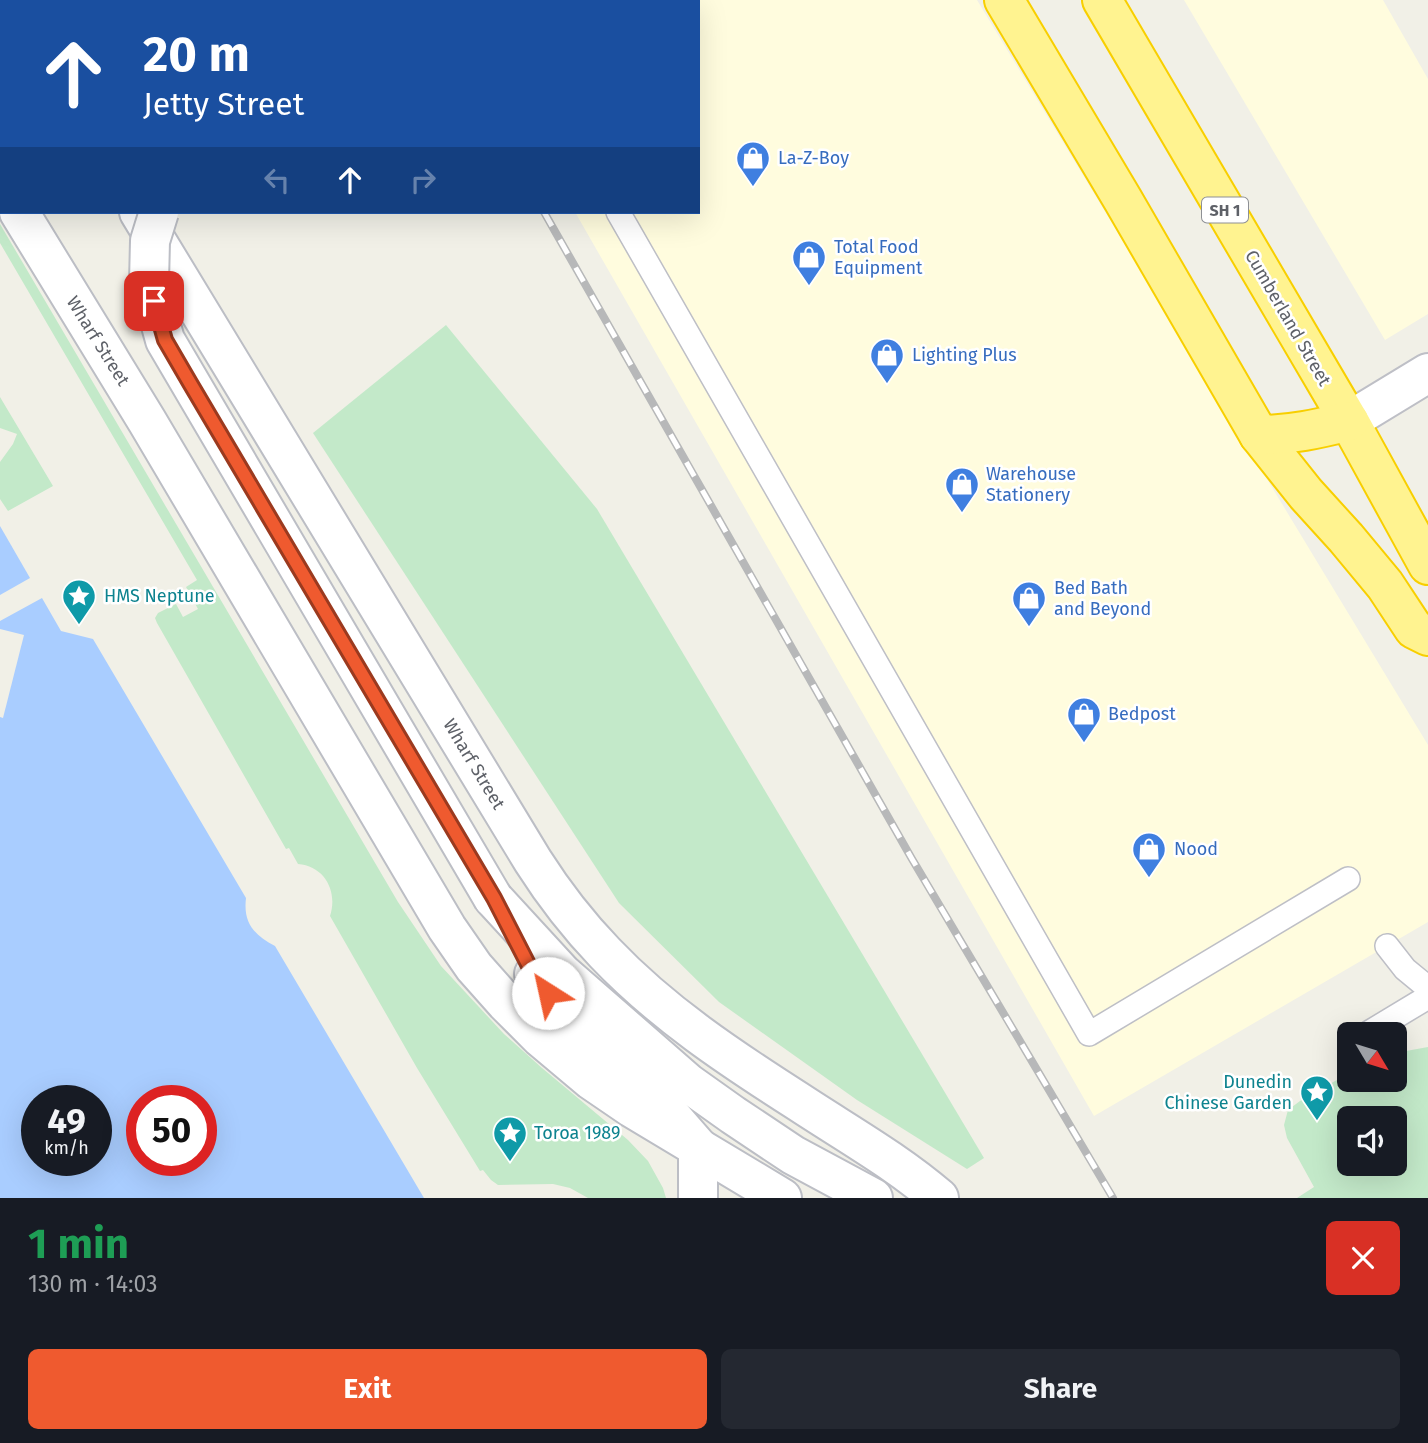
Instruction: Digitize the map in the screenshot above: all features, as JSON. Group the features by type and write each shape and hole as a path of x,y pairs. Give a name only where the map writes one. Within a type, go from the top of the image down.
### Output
{"highway":[{"path":"1004,0 1259,435 1385,585 1414,629 1428,636"},
{"name":"Cumberland Street","path":"1102,0 1349,421 1428,565"},
{"path":"1259,435 1307,432 1349,421"}],"main road":[{"name":"Wharf Street","path":"20,214 147,421 447,928 474,967 541,1038 591,1080 698,1147 756,1192"},
{"name":"Wharf Street","path":"140,214 551,889 605,953 677,1018 716,1048 922,1183 939,1198"},
{"path":"158,214 150,241 149,282 165,340 494,898 529,966 548,993 575,1023 658,1101 698,1147 698,1198"},
{"path":"1349,421 1428,373"},
{"path":"494,898 562,973 688,1083 793,1155 873,1198"},
{"path":"756,1192 793,1155"},
{"path":"793,1155 794,1198"}],"lane":[{"path":"619,214 1089,1034 1348,878"},
{"path":"1387,946 1405,969 1428,988"},
{"path":"1387,1022 1428,997"}],"shaded area":[{"path":"700,0 977,0 1428,745 1428,922 1094,1116 576,214 700,214"},
{"path":"1184,0 1383,0 1428,79 1428,314 1385,340"}],"green space":[{"path":"0,224 398,902 441,966 504,1034 628,1140 648,1161 666,1198 588,1198 570,1188 553,1184 498,1185 483,1170 480,1171 330,916 332,898 327,882 316,870 298,864 289,848 286,849 157,623 155,618 158,613 176,604 183,617 198,609 186,587 197,580 0,243"},
{"path":"446,325 597,509 984,1158 967,1169 857,1100 719,1002 619,903 313,433"},
{"path":"0,397 53,486 8,511 0,499 0,462 17,434 0,428"},
{"name":"Dunedin Chinese Garden","path":"1428,1047 1428,1198 1297,1198 1314,1187 1287,1138 1284,1125 1288,1110 1337,1080 1337,1092 1407,1092 1407,1051"}],"water":[{"path":"0,526 30,578 0,595"},
{"path":"42,598 61,631 93,639 246,898 248,921 256,933 275,946 424,1198 0,1198 0,621"}],"pier":[{"path":"0,629 24,635 3,718 0,717"}],"railway":[{"path":"545,214 912,859 1113,1198"}],"place":[{"name":"La-Z-Boy","path":"753,188"},
{"name":"Total Food Equipment","path":"809,287"},
{"name":"Lighting Plus","path":"887,385"},
{"name":"Warehouse Stationery","path":"962,514"},
{"name":"HMS Neptune","path":"79,626"},
{"name":"Bed Bath and Beyond","path":"1029,628"},
{"name":"Bedpost","path":"1084,744"},
{"name":"Nood","path":"1149,879"},
{"name":"Dunedin Chinese Garden","path":"1317,1122"},
{"name":"Toroa 1989","path":"510,1163"}],"route":[{"path":"154,301 165,340 494,898 529,966 548,993"}]}
